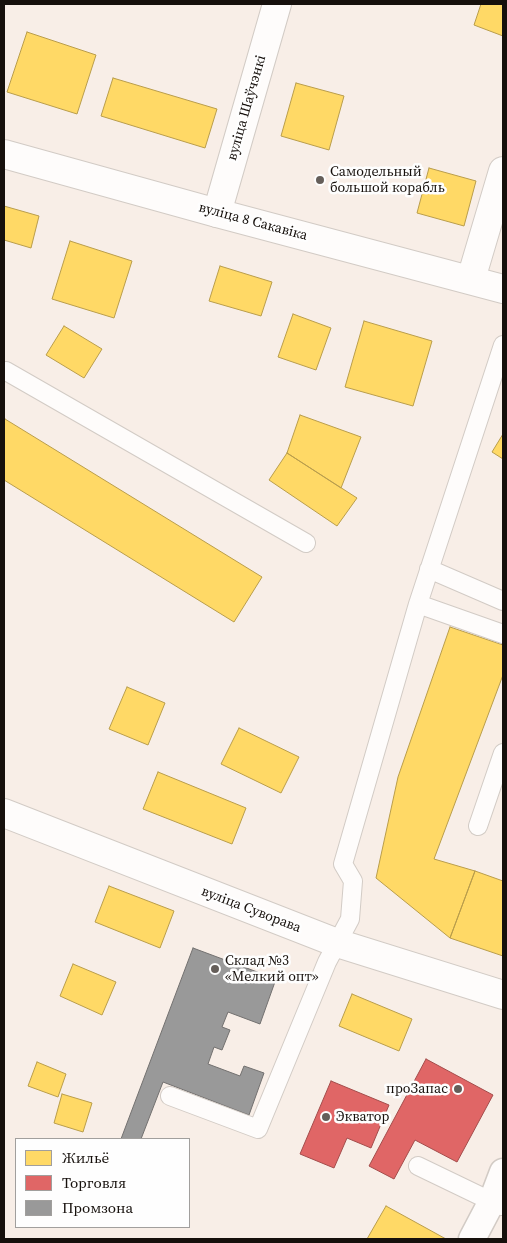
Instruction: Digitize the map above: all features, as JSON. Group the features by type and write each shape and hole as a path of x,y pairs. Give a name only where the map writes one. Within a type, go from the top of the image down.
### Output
{"street":[{"name":"вуліца Шаўчэнкі","path":"217,213 277,4"},
{"name":"вуліца 8 Сакавіка","path":"4,154 503,289"},
{"path":"471,279 503,171"},
{"name":"вуліца Суворава","path":"4,812 337,943 503,994"},
{"path":"472,1239 498,1204 503,1172"}],"lane":[{"path":"170,1096 258,1129 327,962 350,919 353,881 343,864 429,568 503,345"},
{"path":"4,372 306,543"},
{"path":"429,568 503,600"},
{"path":"418,604 503,634"},
{"path":"478,826 503,753"},
{"path":"418,1166 498,1204"}],"building: Жильё":[{"path":"481,4 503,4 503,36 474,25"},
{"path":"27,32 96,55 77,114 7,92"},
{"path":"113,78 217,109 205,148 101,116"},
{"path":"296,83 344,96 329,150 281,136"},
{"path":"429,168 476,181 464,226 417,213"},
{"path":"4,206 39,216 31,248 4,240"},
{"path":"70,241 132,261 114,318 52,299"},
{"path":"220,266 272,282 261,316 209,301"},
{"path":"293,314 331,328 316,370 278,357"},
{"path":"364,321 432,341 413,406 345,387"},
{"path":"64,326 102,349 84,378 46,355"},
{"path":"300,415 361,437 341,488 287,453"},
{"path":"5,419 262,577 234,622 4,480"},
{"path":"503,434 503,459 492,452"},
{"path":"287,453 357,498 337,526 269,480"},
{"path":"450,627 503,645 503,675 434,859 475,871 450,938 376,878 398,777"},
{"path":"127,687 165,703 148,745 109,729"},
{"path":"239,728 299,757 281,793 221,764"},
{"path":"158,772 246,808 232,844 143,809"},
{"path":"475,871 503,881 503,956 450,938"},
{"path":"109,886 174,911 160,948 95,922"},
{"path":"73,964 116,982 102,1015 60,996"},
{"path":"352,994 412,1019 399,1051 339,1026"},
{"path":"37,1062 66,1074 58,1097 28,1086"},
{"path":"62,1094 92,1103 83,1132 54,1123"},
{"path":"386,1206 446,1239 367,1239"}],"building: Торговля":[{"path":"426,1059 493,1095 457,1162 415,1140 394,1179 369,1166"},
{"path":"331,1081 389,1105 371,1148 347,1138 334,1168 300,1154"}],"building: Промзона":[{"path":"193,948 276,979 260,1024 228,1012 222,1027 230,1030 222,1050 214,1047 208,1064 240,1076 244,1066 264,1073 249,1115 163,1082 141,1138 121,1138"}],"place":[{"name":"Самодельный большой корабль","path":"320,180"},
{"name":"Склад №3 «Мелкий опт»","path":"215,969"},
{"name":"проЗапас","path":"458,1089"},
{"name":"Экватор","path":"326,1117"}]}
